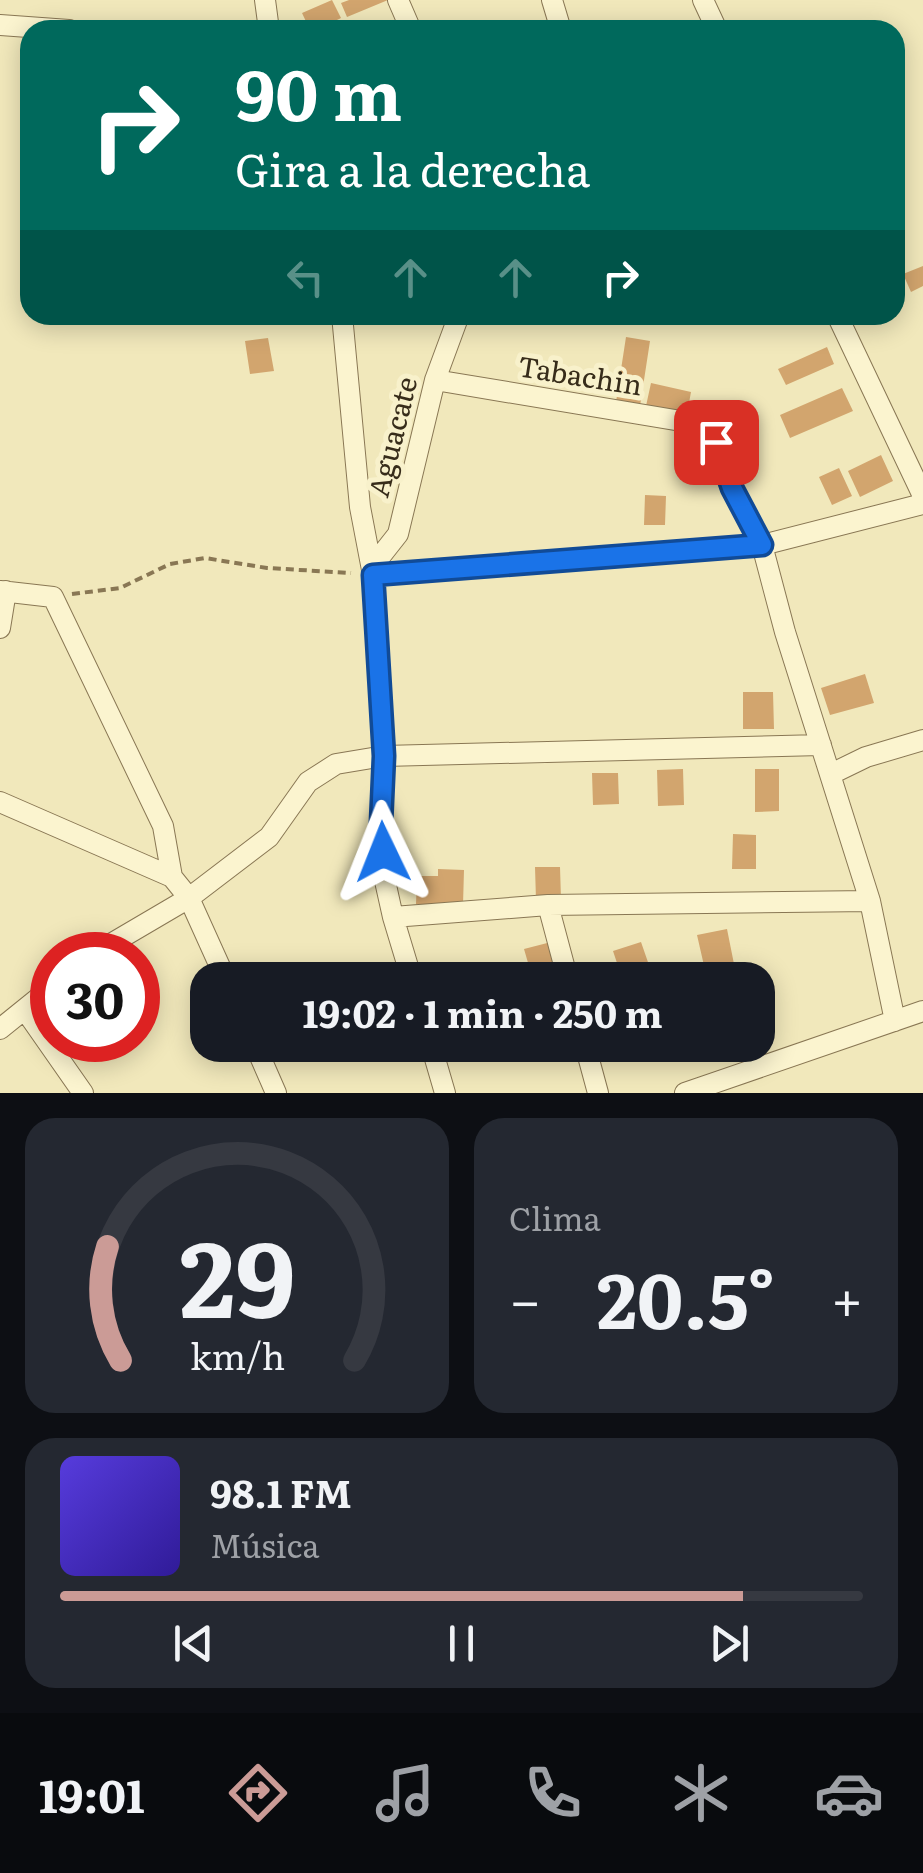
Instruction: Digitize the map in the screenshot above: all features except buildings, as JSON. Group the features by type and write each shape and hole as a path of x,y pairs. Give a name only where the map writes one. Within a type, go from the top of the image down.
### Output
{"street":[{"path":"343,325 360,506 372,571 384,756 381,823 386,881 407,962"},
{"name":"Aguacate","path":"372,571 398,534 435,380 455,325"},
{"path":"842,325 923,496"},
{"name":"Tabachin","path":"435,380 694,423 716,442 732,488 762,545 785,632 870,901 895,1020"},
{"path":"372,571 762,545 923,504"},
{"path":"0,628 3,590 53,597 162,826 172,877"},
{"path":"831,774 866,757 923,740"},
{"path":"132,932 190,898 269,837 308,782 336,764 384,756 821,745"},
{"path":"0,802 172,877 190,898 218,962"},
{"path":"394,916 548,905 870,901"},
{"path":"548,905 563,962"},
{"path":"0,1030 30,1005"},
{"path":"24,1010 83,1093"},
{"path":"685,1093 923,1011"},
{"path":"262,1062 276,1093"},
{"path":"436,1062 445,1093"},
{"path":"590,1062 598,1093"}],"path":[{"path":"53,597 120,588 170,564 206,558 267,568 372,571"}],"route":[{"path":"383,852 384,756 373,575 762,545 732,488 716,442"}]}
